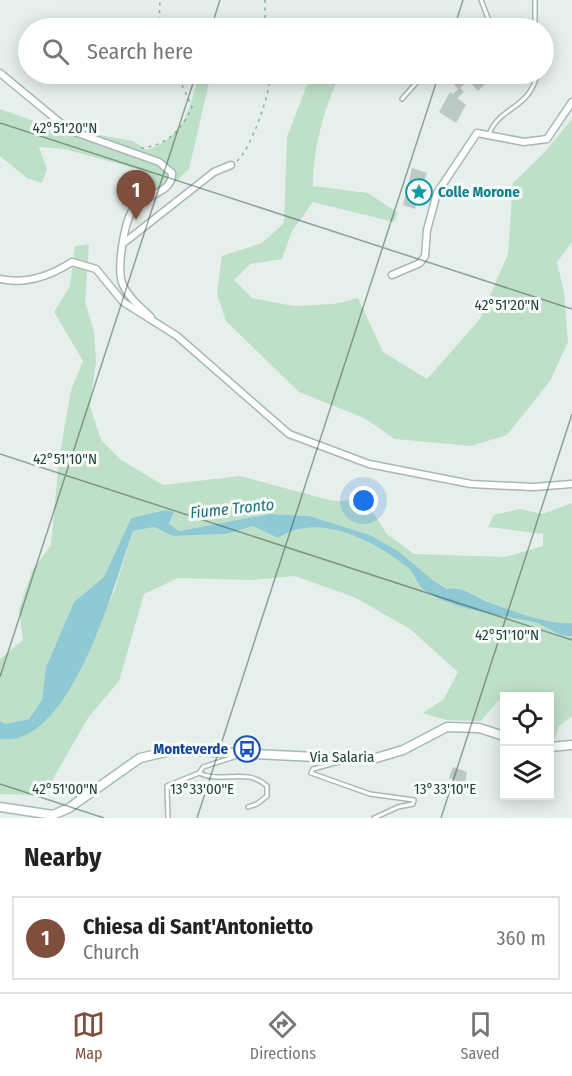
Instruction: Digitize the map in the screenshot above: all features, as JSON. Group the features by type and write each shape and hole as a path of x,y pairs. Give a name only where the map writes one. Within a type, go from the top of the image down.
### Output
{"main road":[{"name":"Via Salaria","path":"0,807 53,815 69,808 130,764 159,752 176,750 347,759 388,756 447,727 479,729 500,735"}],"street":[{"path":"0,73 69,130 159,162 172,173 172,181 168,188 154,193 133,210 121,262 122,284 135,303 213,366 289,434 369,464 471,484 533,487 572,484"},
{"path":"392,275 420,263 425,255 427,230 437,193 477,133 524,142 547,139 572,102"},
{"path":"124,242 214,172 231,165"},
{"path":"0,279 15,282 36,279 56,272 72,262 96,269 123,302 158,323"}],"lane":[{"path":"481,0 488,18"},
{"path":"535,0 535,18"},
{"path":"402,99 415,84"},
{"path":"489,134 494,121 525,100 532,84"},
{"path":"200,773 203,767 244,753"},
{"path":"347,759 344,762 313,769 311,773 370,794 414,800 413,804 398,807 374,818"},
{"path":"168,818 166,786 200,773 238,775 262,781 267,786 267,796 257,804 248,807"}],"path":[{"path":"159,18 160,0"},
{"path":"265,0 265,18"},
{"path":"140,148 158,147 186,119 192,107 182,84"},
{"path":"231,165 245,153 268,84"}],"green space":[{"path":"196,84 209,84 189,169 161,195 123,217 151,180 141,170 65,149 39,147 47,169 42,183 27,178 0,156 0,109 48,126 133,141 147,150 170,137 184,120"},
{"path":"336,84 321,128 315,157 313,186 368,193 398,213 394,222 313,202 292,231 282,259 250,264 234,280 252,298 294,306 334,304 358,298 383,352 427,379 480,319 508,254 513,183 542,155 572,119 572,242 557,262 564,292 568,342 550,381 507,435 471,446 395,439 364,418 299,392 226,321 217,294 222,256 262,243 284,223 287,137 307,85"},
{"path":"89,244 85,302 94,332 96,361 90,406 101,440 121,460 163,485 240,476 333,501 365,500 387,534 414,554 505,557 543,546 543,534 488,527 494,515 520,509 542,514 572,503 572,623 552,622 529,616 496,605 458,588 448,589 434,581 398,551 370,535 309,516 270,514 179,531 169,525 174,512 166,510 131,518 104,577 74,602 46,667 42,700 29,719 5,724 0,721 0,659 23,640 19,610 32,571 51,545 59,459 71,390 83,361 54,312 70,286 75,246"},
{"path":"253,526 278,538 293,530 310,528 346,533 380,548 395,558 410,570 424,590 449,603 534,622 558,634 572,636 572,716 559,726 554,737 554,692 500,692 500,701 481,721 446,720 423,713 444,699 458,672 410,629 356,598 295,576 251,580 178,578 144,594 119,681 88,718 50,784 32,795 0,794 0,739 8,740 80,669 115,589 133,531 154,527 174,536 226,534"}],"water":[{"path":"166,510 174,512 169,524 179,531 270,514 309,516 370,535 398,551 447,589 457,588 506,609 529,616 552,622 572,623 572,636 558,634 534,622 449,603 424,590 410,570 395,558 380,548 346,533 310,528 293,530 278,538 253,526 226,534 173,536 154,527 133,531 102,622 69,691 48,718 25,735 0,739 0,721 5,724 29,719 42,700 46,667 74,602 104,577 131,518"}],"building":[{"path":"454,84 465,84 460,88 464,92 457,98 452,95 458,89"},
{"path":"472,84 485,84 478,91"},
{"path":"450,92 466,105 456,123 439,112"},
{"path":"412,168 427,173 415,209 403,205"},
{"path":"453,767 467,772 465,784 449,778"}],"place":[{"name":"Colle Morone","path":"419,192"},
{"name":"Chiesa di Sant'Antonietto","path":"136,220"},
{"name":"Monteverde","path":"247,749"}],"water label":[{"name":"Fiume Tronto","path":"232,508"}]}
